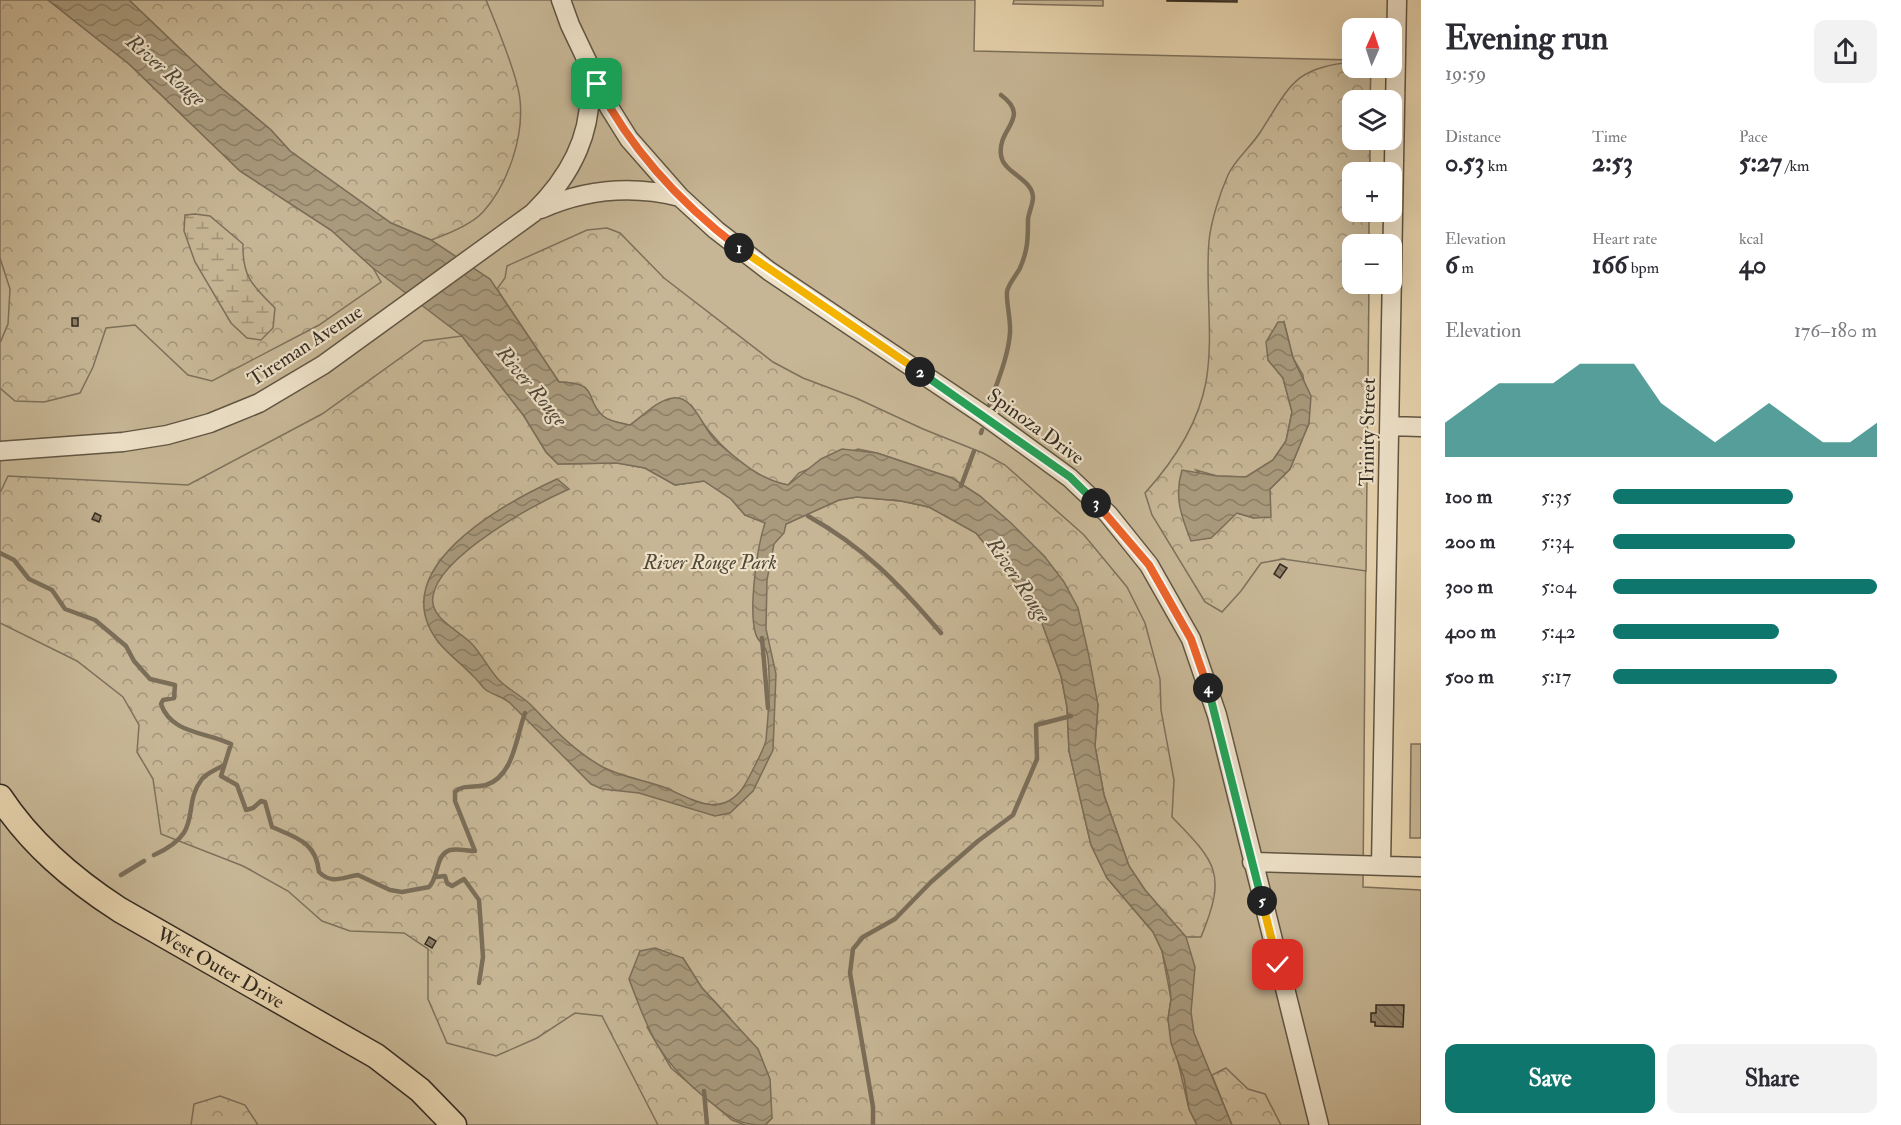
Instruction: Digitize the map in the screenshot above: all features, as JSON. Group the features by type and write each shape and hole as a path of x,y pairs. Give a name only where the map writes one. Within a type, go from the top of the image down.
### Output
{"main road":[{"name":"West Outer Drive","path":"0,797 31,838 87,888 120,910 376,1056 420,1090 454,1125"}],"street":[{"name":"Spinoza Drive","path":"561,0 586,61 609,107 629,139 680,196 716,230 769,270 985,416 1070,477 1108,514 1149,565 1191,639 1217,715 1319,1125"},
{"name":"Trinity Street","path":"1381,866 1397,0"},
{"path":"533,213 562,181 580,147 589,104 586,61"},
{"path":"533,213 569,198 608,190 648,190 680,196"},
{"name":"Tireman Avenue","path":"0,451 123,442 167,435 210,423 259,403 298,381 533,213"},
{"path":"1390,426 1421,427"},
{"path":"1252,862 1421,867"}],"green space":[{"name":"River Rouge Park","path":"0,0 975,0 974,51 1342,60 1342,78 1353,78 1353,90 1342,90 1342,150 1353,150 1353,162 1342,162 1342,222 1353,222 1353,234 1342,234 1342,294 1368,294 1363,887 1421,890 1421,1125 0,1125"},
{"path":"0,0 48,0 129,64 240,171 331,230 373,268 381,282 319,325 212,381 188,375 135,325 106,328 93,367 80,393 44,402 15,401 0,388 0,343 8,324 10,289 0,258"},
{"path":"129,0 486,0 511,64 520,100 521,114 517,144 507,174 483,212 452,232 431,240 391,223 290,151 271,130 220,87"},
{"path":"1014,0 1103,0 1103,6 1013,4"},
{"path":"1342,64 1342,78 1371,78 1370,90 1342,90 1342,150 1370,150 1370,162 1342,162 1342,222 1369,222 1369,234 1342,234 1342,294 1369,294 1366,571 1283,559 1261,563 1222,612 1205,602 1152,515 1145,493 1183,442 1202,398 1209,347 1209,241 1216,207 1228,175 1257,137 1287,91 1306,74","holes":["1284,322 1293,358 1303,375 1309,423 1290,469 1270,489 1254,518 1237,513 1196,470 1217,476 1246,477 1273,460 1286,441 1292,412 1283,378 1268,360"]},
{"path":"185,215 210,216 243,244 244,265 250,280 275,308 273,328 261,340 247,338 231,323 195,262 184,231"},
{"path":"607,228 620,233 664,278 773,362 803,378 856,398 923,429 983,453 1005,465 1084,535 1127,587 1145,623 1160,679 1161,710 1174,780 1172,817 1199,846 1213,871 1214,898 1201,937 1186,937 1145,890 1129,866 1104,795 1095,746 1098,705 1045,557 980,496 952,478 858,449 799,473 788,485 773,481 745,466 732,455 709,431 691,405 644,415 630,425 612,421 603,416 597,410 589,393 581,385 559,382 497,289 505,278 507,266 587,230"},
{"path":"462,336 524,416 546,452 558,464 617,463 645,468 675,485 704,481 731,499 745,515 786,524 839,500 857,497 901,501 929,507 976,533 1038,612 1061,676 1067,707 1069,751 1091,845 1107,878 1153,932 1162,951 1171,999 1168,1019 1189,1109 1197,1125 765,1125 772,1118 730,1018 702,988 683,958 647,1027 671,1068 732,1120 745,1125 658,1125 602,1016 575,1013 537,1038 496,1056 447,1043 428,999 428,949 404,933 350,931 322,921 288,891 243,866 161,834 153,779 137,752 139,725 123,697 77,661 0,623 0,493 8,476 188,485 322,414 424,341"},
{"path":"1411,744 1421,744 1421,838 1410,838"},
{"path":"1226,1068 1248,1089 1265,1094 1281,1125 1232,1125 1212,1075"},
{"path":"220,1096 245,1105 258,1125 191,1125 194,1104"}],"water":[{"name":"River Rouge","path":"48,0 129,0 220,87 271,130 290,151 391,223 431,240 490,279 559,382 581,385 586,388 597,409 606,418 630,425 661,402 673,398 681,399 693,408 717,442 733,456 768,479 788,485 821,459 842,449 877,453 952,478 980,496 1011,523 1045,557 1064,582 1078,608 1098,705 1095,746 1104,795 1129,866 1145,890 1186,937 1195,967 1191,1012 1194,1033 1232,1125 1197,1125 1189,1109 1184,1078 1171,1043 1168,1019 1171,999 1162,951 1153,932 1107,878 1091,845 1069,751 1067,707 1061,676 1038,612 976,533 929,507 901,501 857,497 839,500 786,524 784,533 774,544 767,580 766,629 776,674 773,750 753,791 730,813 715,816 639,793 602,789 591,784 510,703 486,690 440,644 426,617 425,591 436,566 456,543 480,523 508,505 557,479 569,489 534,506 490,533 452,565 439,581 433,596 435,611 471,643 502,683 529,703 565,739 591,760 616,773 658,785 696,801 715,805 734,798 742,789 766,740 769,694 768,658 765,648 756,635 753,611 759,547 765,523 745,515 731,499 704,481 675,485 645,468 617,463 558,464 546,452 524,416 462,336 373,268 331,230 240,171 129,64"},
{"path":"1278,322 1284,322 1293,358 1311,396 1309,423 1290,469 1270,489 1271,517 1254,518 1237,513 1211,538 1191,541 1180,506 1179,489 1182,470 1217,476 1246,477 1273,460 1286,441 1292,412 1283,378 1268,360 1266,342"},
{"path":"655,948 683,958 702,988 758,1049 770,1079 772,1118 765,1125 740,1122 722,1111 678,1073 658,1046 643,1016 629,979 640,951"}],"building":[{"path":"1237,0 1237,2 1167,1"},
{"path":"72,318 78,318 78,326 72,326"},
{"path":"95,513 101,516 99,522 92,519"},
{"path":"1280,564 1287,568 1280,578 1274,574"},
{"path":"429,937 436,941 432,948 425,944"},
{"path":"1376,1005 1404,1005 1403,1027 1375,1026 1375,1022 1371,1022 1371,1013 1376,1013"}],"waterway":[{"path":"987,412 1007,353 1010,328 1007,292 1025,255 1028,219 1033,197 1028,185 1007,166 1001,155 1004,137 1014,117 1014,110 1010,103 1001,95"},
{"path":"961,486 974,451"},
{"path":"808,516 847,541 880,568 941,633"},
{"path":"0,553 14,560 29,579 52,590 65,609 95,620 126,646 134,661 150,679 175,685 174,698 163,700 161,704 166,714 181,727 231,744 221,776 237,785 246,810 253,808 261,801 265,802 272,827 304,842 314,854 319,872 328,878 338,879 358,875 390,890 402,892 429,887 439,861 450,850 475,851 455,801 455,792 465,787 486,785 503,773 513,755 525,713"},
{"path":"762,638 768,708"},
{"path":"873,1125 873,1107 850,973 853,949 863,937 895,919 931,882 978,841 1013,815 1037,759 1036,725 1071,716"},
{"path":"154,855 180,838 186,828 196,790 202,779 222,766"},
{"path":"121,875 144,861"},
{"path":"436,877 445,876 447,883 452,886 464,879 479,900 483,957 479,983"},
{"path":"704,1091 707,1125"}],"route":[{"path":"597,84 629,139 653,169 716,230 769,270 985,416 1070,477 1108,514 1149,565 1191,639 1217,715 1278,965"}]}
